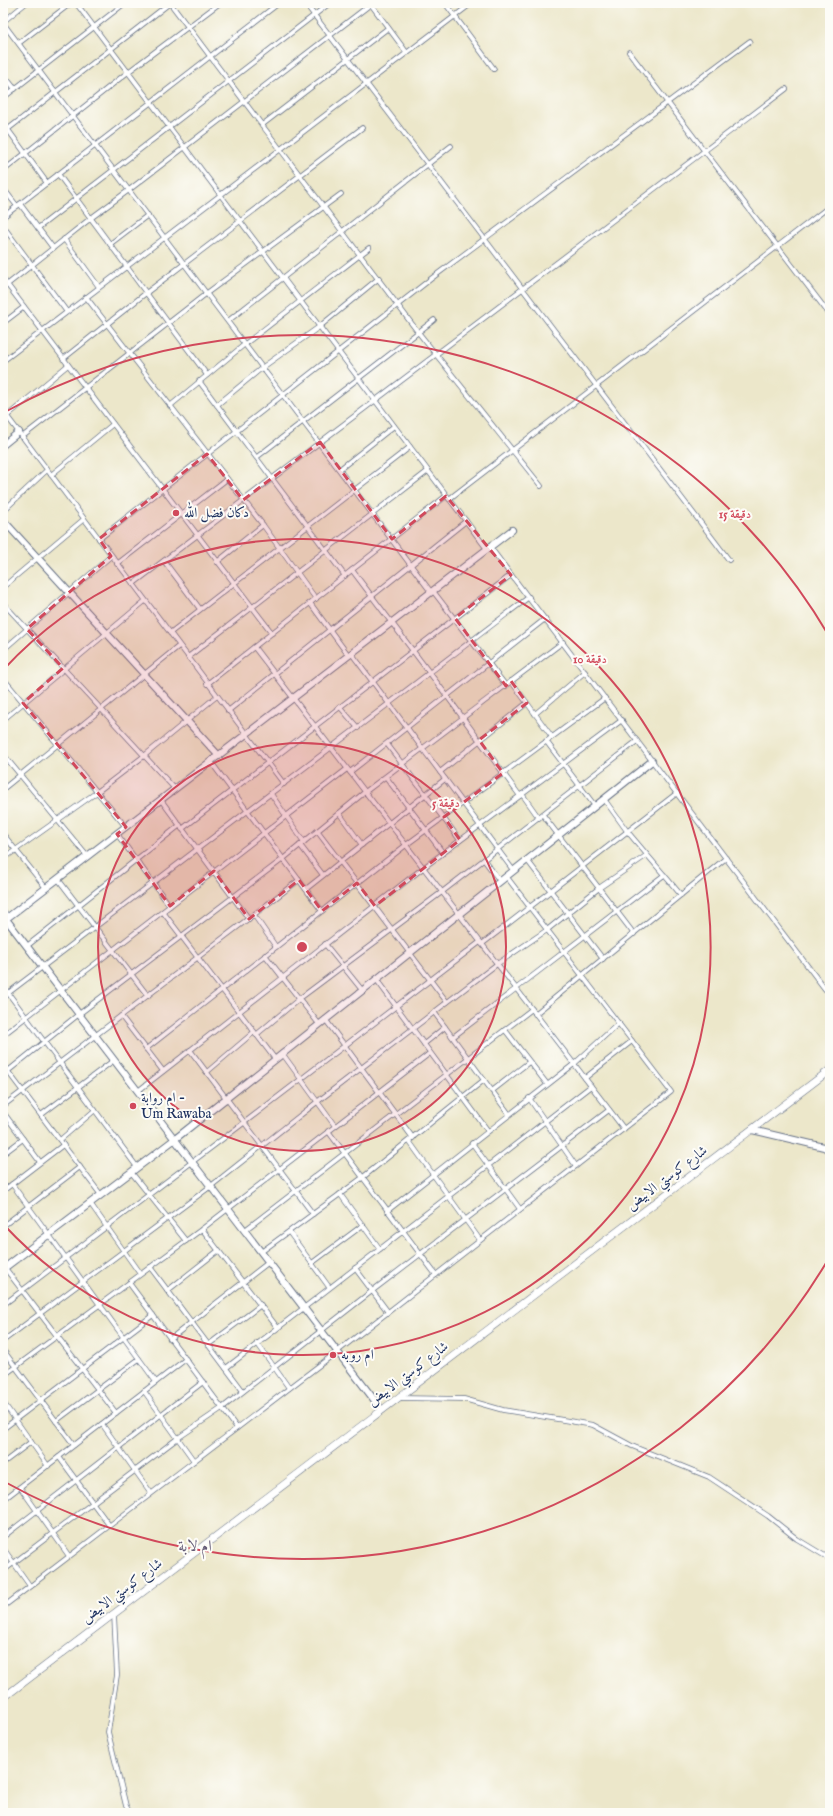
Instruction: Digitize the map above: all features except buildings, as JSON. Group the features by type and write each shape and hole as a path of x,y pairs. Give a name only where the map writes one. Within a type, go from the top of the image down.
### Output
{"highway":[{"name":"شارع كوستي الابيض","path":"3,1698 830,1070"}],"street":[{"path":"26,3 3,22 72,116 130,190 263,368 356,489 411,565 455,618 506,686"},
{"path":"19,43 71,3"},
{"path":"76,3 466,522 529,597 825,989"},
{"path":"3,98 125,3"},
{"path":"3,133 170,3 418,332 541,486"},
{"path":"3,171 128,72 220,3"},
{"path":"3,217 279,3"},
{"path":"305,3 729,560"},
{"path":"38,228 330,3"},
{"path":"445,3 494,69"},
{"path":"3,354 5,360 472,3"},
{"path":"3,288 91,218 185,148 370,4 407,53"},
{"path":"262,125 388,28"},
{"path":"99,539 398,305 750,41"},
{"path":"629,52 830,315"},
{"path":"3,74 15,89"},
{"path":"133,584 786,89"},
{"path":"3,123 47,182"},
{"path":"63,359 146,293 362,128"},
{"path":"228,320 451,146"},
{"path":"58,174 207,375"},
{"path":"3,188 38,228 53,248"},
{"path":"3,445 85,388 262,251 341,194"},
{"path":"207,684 392,539 512,450 830,206"},
{"path":"110,244 148,215"},
{"path":"3,226 67,312"},
{"path":"64,239 99,287"},
{"path":"170,406 245,344 369,248"},
{"path":"3,279 272,633"},
{"path":"217,405 379,279"},
{"path":"86,297 263,525 316,599"},
{"path":"3,323 24,307"},
{"path":"257,458 303,420 434,320"},
{"path":"6,416 68,365"},
{"path":"199,381 345,576"},
{"path":"3,411 216,696 284,784"},
{"path":"51,475 113,424"},
{"path":"340,469 394,426"},
{"path":"170,633 410,447"},
{"path":"3,511 47,470"},
{"path":"188,657 428,471"},
{"path":"118,564 227,479"},
{"path":"3,587 84,519"},
{"path":"3,520 219,756"},
{"path":"228,710 466,522"},
{"path":"217,562 263,525"},
{"path":"6,919 512,530"},
{"path":"3,650 111,556"},
{"path":"164,560 200,610"},
{"path":"352,570 412,651 448,696 502,773 539,818"},
{"path":"27,946 136,860 373,682 511,574"},
{"path":"3,997 529,597"},
{"path":"3,720 105,632 145,601"},
{"path":"3,603 175,789"},
{"path":"310,603 373,682 514,870"},
{"path":"3,1035 286,816 387,744 545,619"},
{"path":"8,1071 79,1014 283,859 386,776 563,642"},
{"path":"3,789 179,646"},
{"path":"254,647 624,1129"},
{"path":"535,714 585,672"},
{"path":"3,678 126,827"},
{"path":"511,682 552,737"},
{"path":"3,859 97,792 144,756 216,696"},
{"path":"146,1049 406,845 605,698"},
{"path":"440,772 527,703"},
{"path":"340,707 358,728"},
{"path":"138,1091 423,868 622,720"},
{"path":"207,1072 299,999 543,815 637,741"},
{"path":"546,742 595,806"},
{"path":"387,744 460,840"},
{"path":"3,754 87,856"},
{"path":"116,1413 4,1268 175,1139 652,761"},
{"path":"211,762 322,911"},
{"path":"386,776 443,853"},
{"path":"306,889 445,779"},
{"path":"3,1305 430,980 530,907 676,793"},
{"path":"271,794 323,875"},
{"path":"604,799 627,831 681,895"},
{"path":"161,800 249,919"},
{"path":"340,813 362,845"},
{"path":"543,815 634,934"},
{"path":"317,831 447,1002"},
{"path":"3,834 46,888"},
{"path":"117,834 170,906"},
{"path":"3,1342 210,1186 497,964 547,930 599,888 647,855"},
{"path":"535,1014 726,858"},
{"path":"484,860 500,881"},
{"path":"527,860 603,959"},
{"path":"453,1037 565,953 664,875"},
{"path":"3,1606 338,1351 671,1092 506,876"},
{"path":"58,879 148,996"},
{"path":"3,1106 299,880"},
{"path":"3,910 6,919 382,1410"},
{"path":"163,912 275,1059"},
{"path":"254,915 276,947"},
{"path":"325,944 362,990"},
{"path":"266,955 282,978 319,1024"},
{"path":"376,979 488,1131"},
{"path":"3,986 137,1167"},
{"path":"245,1230 532,1009"},
{"path":"434,1012 509,1114"},
{"path":"121,1016 163,1071"},
{"path":"325,1020 395,1114 433,1174 480,1240"},
{"path":"387,1210 574,1064 618,1023"},
{"path":"424,1044 446,1027"},
{"path":"505,1030 547,1084"},
{"path":"585,1078 632,1041"},
{"path":"190,1050 313,1214"},
{"path":"282,1053 335,1126"},
{"path":"3,1376 202,1229 430,1053"},
{"path":"41,1115 114,1060"},
{"path":"492,1091 529,1062"},
{"path":"3,1065 101,1195"},
{"path":"261,1252 362,1178 464,1098 484,1080"},
{"path":"226,1368 303,1306 404,1232 591,1086"},
{"path":"529,1098 576,1166"},
{"path":"60,1140 95,1110"},
{"path":"3,1571 178,1438 222,1408 609,1110"},
{"path":"3,1112 40,1162"},
{"path":"752,1130 824,1147 830,1151"},
{"path":"328,1131 436,1275"},
{"path":"3,1154 23,1139"},
{"path":"472,1143 520,1210"},
{"path":"3,1191 63,1144"},
{"path":"3,1226 80,1167"},
{"path":"131,1172 186,1241"},
{"path":"12,1184 156,1382"},
{"path":"340,1194 380,1249"},
{"path":"90,1203 140,1274"},
{"path":"312,1264 363,1226"},
{"path":"202,1229 277,1327"},
{"path":"289,1232 329,1287"},
{"path":"167,1291 219,1250"},
{"path":"170,1339 269,1262"},
{"path":"150,1267 243,1391"},
{"path":"356,1268 388,1312"},
{"path":"129,1283 237,1428"},
{"path":"208,1346 261,1305"},
{"path":"3,1429 153,1315"},
{"path":"257,1343 289,1388"},
{"path":"3,1350 74,1445"},
{"path":"56,1421 139,1359"},
{"path":"3,1500 186,1360"},
{"path":"3,1537 203,1382"},
{"path":"144,1391 194,1461"},
{"path":"398,1398 464,1399 503,1410 593,1425 632,1446 709,1476 768,1516 797,1539 830,1559"},
{"path":"3,1402 48,1466"},
{"path":"102,1424 151,1493"},
{"path":"3,1463 31,1442"},
{"path":"59,1457 110,1525"},
{"path":"20,1487 69,1556"},
{"path":"3,1548 30,1586"},
{"path":"114,1613 118,1675 108,1732 126,1806 130,1813"}],"highlighted area":[{"path":"320,442 392,539 446,496 511,575 455,618 506,686 511,681 527,703 479,740 503,773 444,817 460,840 375,906 357,883 322,911 299,880 249,919 214,871 170,906 117,834 126,827 23,703 63,668 27,629 111,556 99,539 207,454 243,500"}],"place":[{"name":"دكان فضل الله","path":"176,513"},
{"name":"ام روابة - Um Rawaba","path":"133,1106"},
{"name":"ام روبه","path":"333,1355"}],"district":[{"name":"ام لابة","path":"195,1547"}]}
